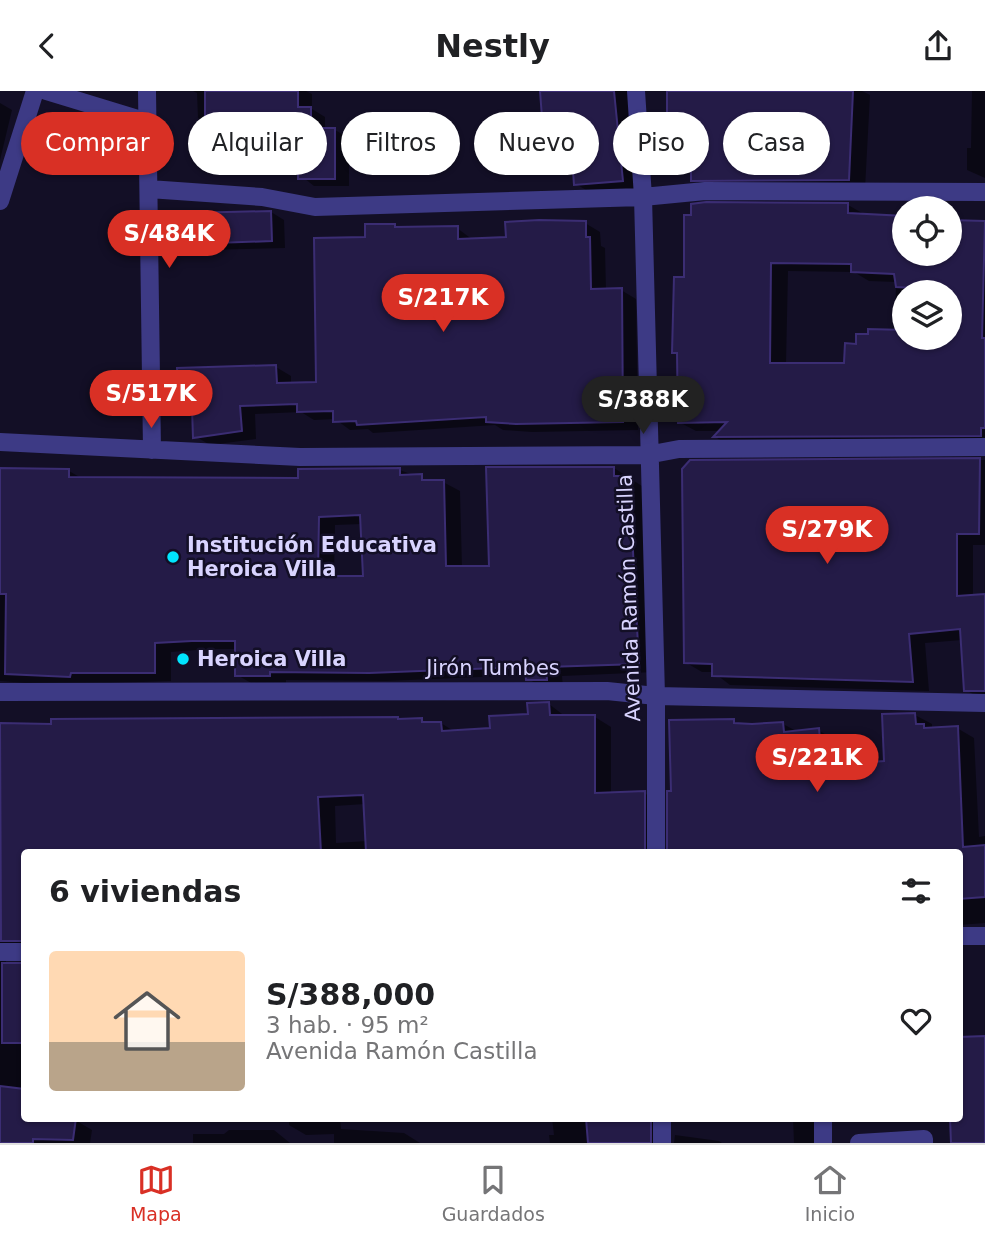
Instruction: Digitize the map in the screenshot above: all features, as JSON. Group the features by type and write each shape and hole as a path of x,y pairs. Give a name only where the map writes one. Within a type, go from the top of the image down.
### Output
{"street":[{"path":"0,201 35,91"},
{"path":"46,91 115,112"},
{"path":"147,91 148,112"},
{"name":"Avenida Ramón Castilla","path":"636,91 643,197 647,455 656,696 656,849"},
{"path":"149,175 152,450"},
{"path":"149,189 262,197 315,207 643,197 705,191 985,192"},
{"path":"0,442 300,457 647,455 680,449 985,447"},
{"name":"Jirón Tumbes","path":"0,692 607,691 656,696 985,703"},
{"path":"963,936 985,936"},
{"path":"0,952 21,952"},
{"path":"662,1122 662,1143"},
{"path":"823,1122 823,1143"},
{"path":"859,1143 924,1139 924,1143"}],"building":[{"path":"205,91 298,91 298,107 311,107 311,112 205,112"},
{"path":"540,91 614,91 616,112 613,112 613,175 622,175 623,181 574,185 573,175 599,175 599,112 542,112"},
{"path":"667,91 853,91 849,180 691,181 691,175 709,175 709,112 667,112"},
{"path":"327,128 335,128 335,179 298,179 298,175 327,175"},
{"path":"706,202 848,203 848,213 892,215 892,266 962,266 962,220 985,221 982,338 985,338 985,428 981,428 981,436 713,437 727,422 678,423 677,353 672,353 674,277 684,277 684,215 691,215 691,204","holes":["771,263 851,264 851,272 894,274 895,280 962,280 962,350 892,350 892,330 868,329 868,334 856,334 856,344 845,343 844,363 770,363"]},
{"path":"271,211 272,241 188,244 187,213"},
{"path":"586,221 586,237 590,237 591,289 622,288 623,422 516,424 486,422 486,417 357,425 356,421 333,422 333,411 297,412 297,404 240,406 242,431 193,438 192,408 179,408 177,368 276,365 277,383 316,382 314,238 365,237 365,224 395,224 395,227 458,226 458,239 506,237 505,222"},
{"path":"980,458 979,534 957,534 957,596 985,594 985,691 964,691 960,629 909,634 913,682 712,676 712,664 684,663 682,469 690,460"},
{"path":"486,467 614,467 614,476 629,476 639,664 546,667 547,680 526,680 525,668 520,667 369,673 270,672 270,676 235,676 235,641 192,641 155,643 155,673 71,673 70,677 5,674 6,594 0,594 0,468 69,469 69,477 298,478 298,469 400,468 400,475 422,474 422,480 444,480 446,566 489,566","holes":["360,515 363,576 318,576 319,517"]},
{"path":"549,702 550,715 595,715 595,793 645,791 645,849 366,849 363,795 318,797 321,849 21,849 21,941 1,941 0,723 51,724 51,719 398,717 422,718 422,722 441,722 442,731 490,728 489,716 528,714 527,703"},
{"path":"915,713 916,724 924,724 924,728 958,726 963,847 985,845 985,897 963,899 963,849 667,849 667,791 671,791 669,720 734,719 734,723 752,724 783,722 784,732 819,728 822,766 884,761 882,714"},
{"path":"2,963 21,963 21,1043 2,1043"},
{"path":"985,1036 985,1143 951,1143 950,1122 963,1122 963,1037"},
{"path":"0,1086 21,1089 21,1122 75,1122 73,1140 33,1139 33,1143 0,1143"},
{"path":"586,1122 651,1122 651,1143 588,1143"}],"place":[{"name":"Institución Educativa Heroica Villa","path":"173,557"},
{"name":"Heroica Villa","path":"183,659"}]}
